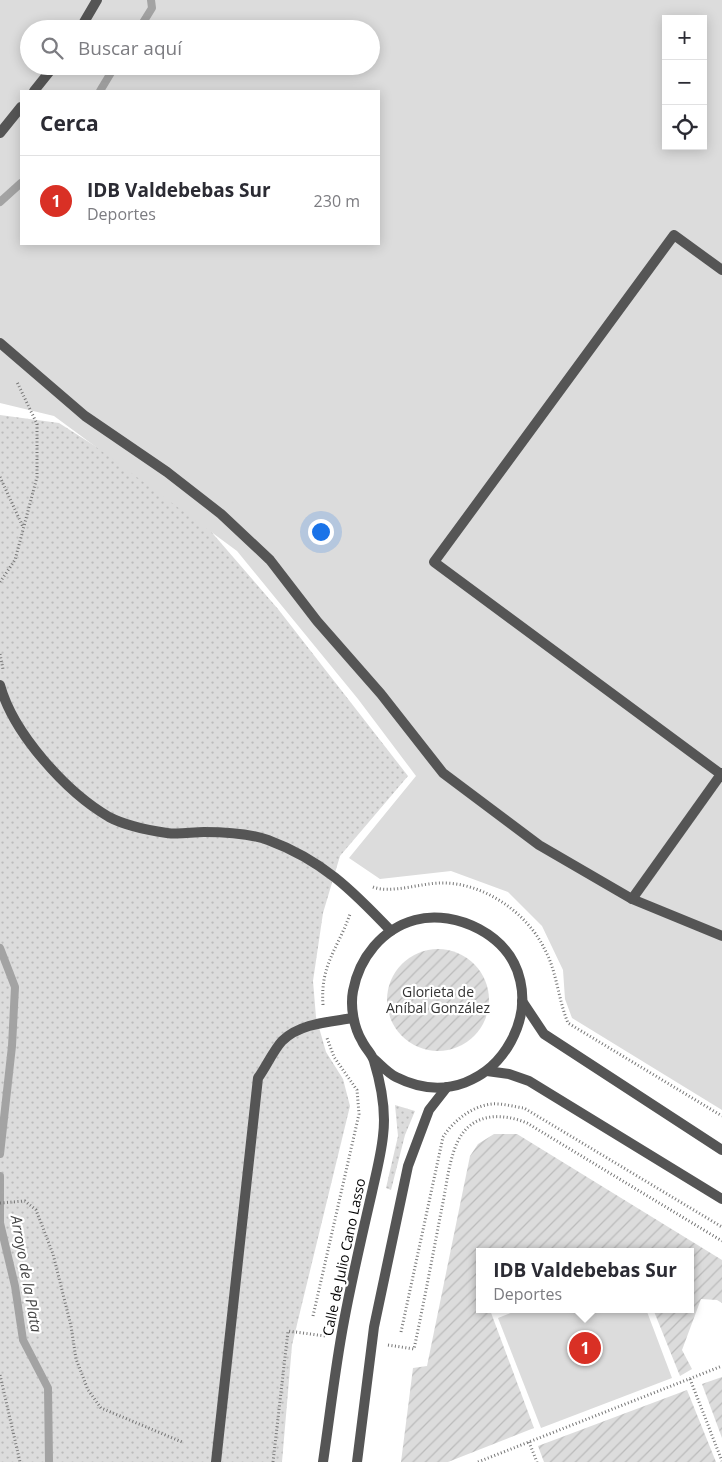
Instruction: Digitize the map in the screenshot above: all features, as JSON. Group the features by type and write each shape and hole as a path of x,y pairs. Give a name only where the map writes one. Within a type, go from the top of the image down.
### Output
{"street":[{"path":"86,20 98,0"},
{"path":"35,90 47,75"},
{"path":"0,133 20,108"},
{"path":"632,898 722,774 434,562 674,235 722,270"},
{"path":"0,343 85,416 167,472 221,514 270,560 317,622 381,694 443,773 539,845 632,898 722,936"},
{"path":"0,685 26,737 42,759 80,797 110,817 136,827 169,834 236,833 266,840 301,855 324,868 354,892 391,931"},
{"path":"440,917 466,922 488,934 506,953 518,976 522,1001 518,1028 506,1052 487,1071 468,1081 448,1086 420,1086 395,1076 374,1059 361,1040 353,1018 352,993 359,969 372,947 391,931 414,920 440,917"},
{"path":"522,1001 544,1034 722,1150"},
{"path":"216,1462 258,1078 282,1041 301,1029 324,1022 353,1018"},
{"name":"Calle de Julio Cano Lasso","path":"323,1462 344,1322 383,1136 382,1098 374,1059"},
{"path":"487,1071 509,1074 529,1081 722,1199"},
{"path":"357,1462 374,1327 408,1166 429,1110 448,1086"}],"path":[{"path":"0,582 15,560 36,477 37,424 16,381"},
{"path":"0,477 24,528"},
{"path":"0,654 4,673"},
{"path":"312,1316 359,1114 356,1090 334,1057 327,1039 322,990 329,958 345,929 350,912 344,901 364,883 380,889 400,888 423,883 454,882 506,904 530,924 546,950 559,1000 568,1023 722,1116"},
{"path":"401,1332 443,1137 451,1125 464,1115 492,1104 524,1108 722,1227"},
{"path":"414,1349 450,1167 462,1135 470,1126 482,1119 500,1115 513,1117 527,1123 722,1242"},
{"path":"0,1203 25,1201 36,1210 53,1254 76,1359 88,1390 101,1408 182,1442"},
{"path":"273,1462 288,1331"},
{"path":"478,1462 722,1366"},
{"path":"0,1375 20,1462"},
{"path":"690,1379 722,1461"},
{"path":"529,1442 537,1462"}],"green space":[{"path":"0,0 722,0 722,1110 572,1018 565,999 563,970 542,926 508,892 451,871 380,879 349,858 416,776 358,699 237,551 54,416 0,403"},
{"path":"0,415 59,423 189,506 278,609 408,776 340,856 323,913 313,981 316,1017 326,1052 343,1079 350,1106 292,1345 282,1462 0,1462"},
{"name":"Glorieta de Aníbal González","path":"438,949 458,952 467,957 481,971 486,980 489,1000 486,1020 481,1029 467,1043 458,1048 438,1051 418,1048 409,1043 395,1029 390,1020 387,1000 390,980 395,971 409,957 418,952"},
{"path":"395,1105 415,1111 405,1135 391,1190 386,1188 398,1136"},
{"path":"494,1134 517,1134 722,1260 722,1303 717,1300 701,1299 682,1350 692,1369 680,1376 655,1313 694,1313 694,1248 476,1248 476,1313 491,1313 534,1428 448,1462 401,1462 413,1368 427,1366 470,1156 478,1144"},
{"path":"511,1313 648,1313 672,1378 541,1428 498,1318"},
{"path":"722,1377 722,1438 702,1384"},
{"path":"687,1390 716,1462 544,1462 538,1446"}],"waterway":[{"name":"Arroyo de la Plata","path":"145,20 152,8 151,0"},
{"name":"Arroyo de la Plata","path":"101,90 110,75"},
{"name":"Arroyo de la Plata","path":"0,202 20,184"},
{"name":"Arroyo de la Plata","path":"0,948 15,987 12,1046 0,1154"},
{"name":"Arroyo de la Plata","path":"0,1176 0,1223 15,1286 23,1340 48,1388 49,1462"}],"place":[{"name":"IDB Valdebebas Sur","path":"585,1348"}]}
